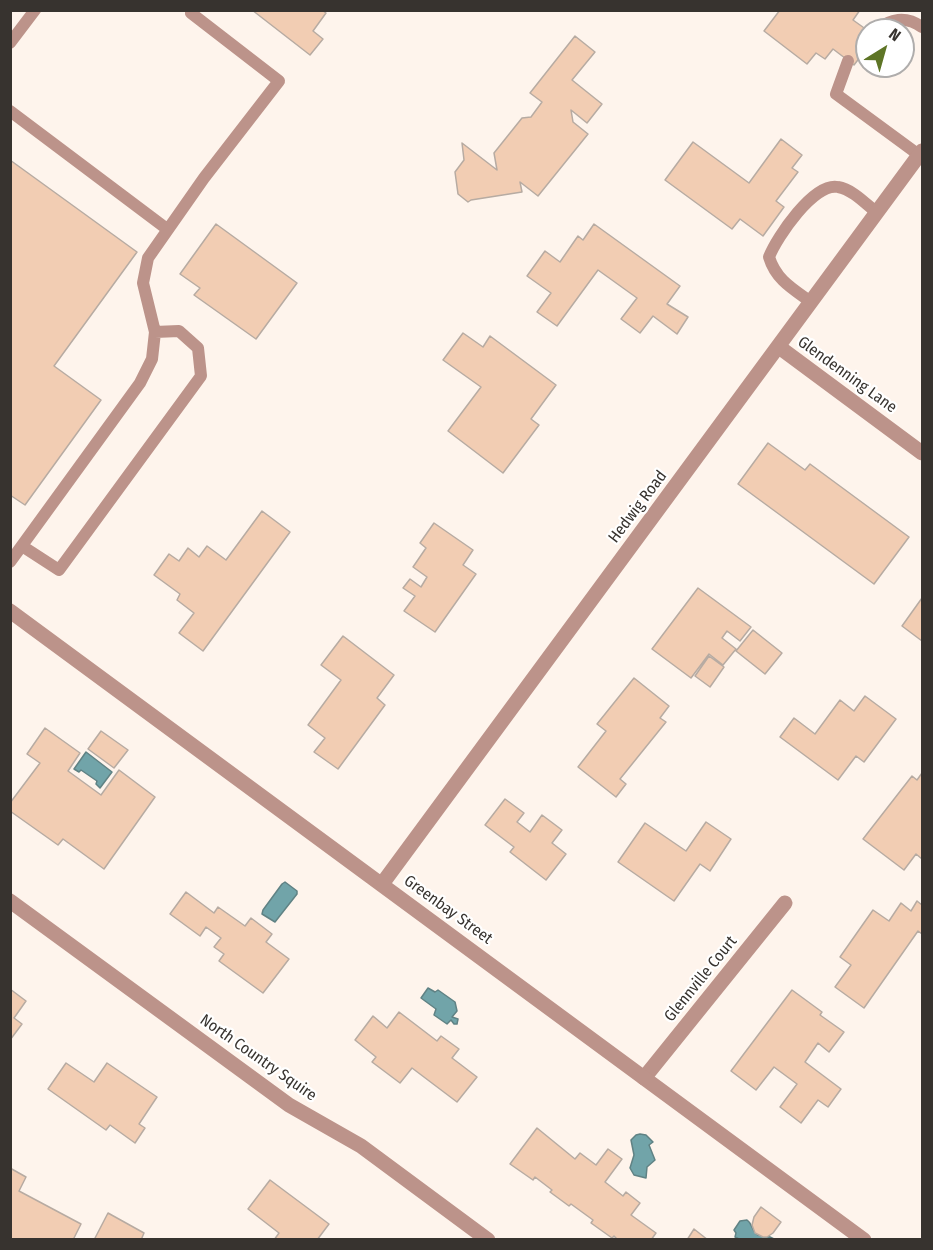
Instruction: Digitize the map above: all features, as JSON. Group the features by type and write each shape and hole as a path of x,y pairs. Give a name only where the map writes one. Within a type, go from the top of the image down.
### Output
{"street":[{"name":"Hedwig Road","path":"382,884 921,153"},
{"name":"Glendenning Lane","path":"779,347 922,453"},
{"name":"Greenbay Street","path":"10,611 864,1239"},
{"name":"North Country Squire","path":"10,901 289,1105 361,1146 488,1239"},
{"name":"Glennville Court","path":"644,1078 785,903"}],"lane":[{"path":"10,43 35,10"},
{"path":"10,562 140,383 152,359 155,332 143,284 148,258 167,229 279,81 191,13 192,10"},
{"path":"848,61 836,94 921,153"},
{"path":"10,111 167,229"},
{"path":"812,302 780,279 772,269 769,257 779,237 816,194 829,186 849,191 877,213"},
{"path":"22,546 59,570 201,376 198,348 180,330 155,332"}],"water":[{"path":"86,752 112,772 100,788 96,784 97,781 81,770 79,772 74,769"},
{"path":"285,882 297,891 297,894 275,922 262,914 263,910"},
{"path":"428,988 435,992 438,990 455,1002 457,1011 452,1017 458,1019 457,1024 451,1020 447,1024 434,1015 436,1009 421,998"},
{"path":"640,1134 646,1135 653,1142 649,1145 655,1160 647,1167 646,1178 634,1175 630,1168 634,1155 631,1140"},
{"path":"747,1220 758,1235 774,1239 735,1237 734,1230 740,1221"}],"building":[{"path":"252,10 322,10 326,13 313,31 323,39 310,55"},
{"path":"780,10 860,10 853,20 855,21 854,65 833,49 825,59 816,53 807,64 764,31"},
{"path":"575,36 595,52 572,80 602,104 587,123 571,110 573,122 588,134 538,196 520,182 522,192 468,202 458,194 455,172 464,160 462,143 497,170 494,153 522,118 531,117 542,102 530,93"},
{"path":"781,139 802,155 792,168 798,172 776,201 784,207 763,236 740,219 732,229 665,180 693,142 749,183"},
{"path":"10,160 137,252 54,366 101,400 25,505 10,495"},
{"path":"216,224 297,283 256,339 194,295 200,288 180,274"},
{"path":"594,224 680,286 667,304 688,317 677,334 653,316 640,333 621,319 637,298 598,270 557,326 537,312 551,293 527,276 545,251 560,262 578,236 583,240"},
{"path":"463,333 483,347 490,336 556,385 531,419 539,425 503,473 448,431 481,387 443,360"},
{"path":"768,443 805,470 810,464 909,537 874,584 738,484"},
{"path":"262,511 290,532 203,651 179,633 194,613 177,600 180,594 154,575 169,554 179,561 188,548 199,557 207,546 226,560"},
{"path":"434,523 473,550 463,565 476,574 435,632 404,611 415,596 403,588 410,579 421,587 427,577 413,567 426,548 420,543"},
{"path":"698,588 751,627 740,641 727,631 722,638 736,649 723,665 709,654 691,678 652,649"},
{"path":"922,598 922,641 902,626"},
{"path":"753,630 782,653 765,674 736,651"},
{"path":"343,636 394,675 377,698 385,705 338,769 314,752 325,738 308,725 341,680 321,665"},
{"path":"709,656 724,667 710,687 695,676"},
{"path":"634,678 669,706 660,718 666,722 620,779 626,784 616,797 578,767 606,731 597,724"},
{"path":"865,696 896,719 864,762 856,756 838,780 780,737 794,718 815,734 840,700 854,711"},
{"path":"45,728 80,753 68,771 101,795 119,770 155,797 104,869 63,839 58,845 10,811 10,803 40,763 27,754"},
{"path":"101,731 128,750 114,768 88,749"},
{"path":"922,773 922,859 916,854 904,870 863,839 912,776 917,780"},
{"path":"505,799 524,813 517,822 530,832 542,815 562,830 552,843 566,854 546,880 510,852 514,847 485,825"},
{"path":"706,822 731,839 710,871 700,864 674,901 618,862 645,823 686,851"},
{"path":"186,892 214,913 218,907 245,926 251,918 272,934 266,942 289,959 263,993 219,961 224,954 214,947 221,938 206,927 200,936 170,914"},
{"path":"917,901 922,905 922,934 918,931 864,1008 835,987 851,965 840,957 873,910 889,921 901,903 911,911"},
{"path":"10,989 26,1001 14,1018 22,1024 10,1040"},
{"path":"792,990 822,1012 820,1015 844,1032 829,1052 818,1043 805,1062 841,1089 828,1107 818,1100 801,1123 780,1107 797,1084 774,1067 756,1090 731,1071"},
{"path":"399,1012 437,1041 441,1036 459,1049 452,1058 477,1077 457,1102 412,1068 400,1083 372,1062 376,1057 355,1040 373,1016 387,1028"},
{"path":"66,1063 94,1082 107,1063 157,1097 139,1124 145,1128 135,1143 110,1125 106,1130 48,1089"},
{"path":"537,1128 575,1159 580,1153 596,1165 608,1149 622,1159 605,1182 623,1196 626,1192 640,1203 631,1215 656,1233 651,1240 618,1240 614,1236 612,1238 591,1223 593,1220 550,1192 552,1190 535,1177 533,1180 510,1164"},
{"path":"10,1168 26,1177 19,1191 81,1224 73,1240 10,1240"},
{"path":"270,1180 329,1224 317,1240 274,1240 279,1233 248,1209"},
{"path":"761,1207 781,1222 767,1237 755,1233 752,1225"},
{"path":"108,1213 144,1233 141,1240 94,1240"},
{"path":"694,1229 708,1240 687,1240"}]}
